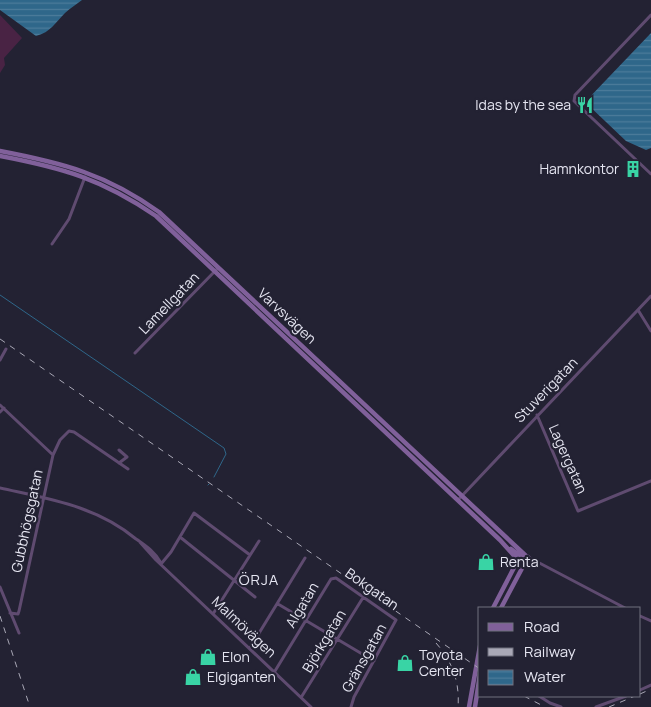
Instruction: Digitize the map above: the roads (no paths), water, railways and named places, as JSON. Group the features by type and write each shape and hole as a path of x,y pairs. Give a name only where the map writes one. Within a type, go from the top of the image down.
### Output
{"main road":[{"name":"Varvsvägen","path":"0,151 66,165 134,194 159,212 460,498 526,556"},
{"name":"Varvsvägen","path":"0,156 86,174"},
{"name":"Varvsvägen","path":"460,498 517,559"},
{"name":"Varvsvägen","path":"500,540 518,555 526,556"},
{"path":"493,607 517,559 526,556"},
{"path":"501,607 526,556"},
{"path":"469,707 478,657"},
{"path":"476,707 478,690"}],"street":[{"path":"651,15 575,95 574,101 651,174"},
{"path":"52,244 69,219 86,174"},
{"name":"Lamellgatan","path":"135,353 217,269"},
{"name":"Stuverigatan","path":"460,498 651,296"},
{"path":"638,310 651,332"},
{"path":"0,360 6,349"},
{"name":"Gubbhögsgatan","path":"0,405 53,455"},
{"path":"0,412 4,408"},
{"name":"Lagergatan","path":"537,415 578,511 651,481"},
{"name":"Gubbhögsgatan","path":"10,612 18,614 19,611 53,455 62,437 69,431 74,432 125,468"},
{"path":"119,450 127,457 119,463"},
{"name":"Malmövägen","path":"0,488 85,508 103,516 138,540 213,614 302,696 311,707"},
{"path":"161,564 194,513 250,555"},
{"path":"180,537 255,597"},
{"path":"213,614 259,541"},
{"name":"Varvsvägen","path":"526,556 623,607"},
{"path":"250,648 305,558"},
{"name":"Bokgatan","path":"334,577 396,620"},
{"name":"Algatan","path":"275,671 334,577"},
{"path":"0,587 19,633"},
{"name":"Björkgatan","path":"302,696 364,596"},
{"path":"278,604 374,661"},
{"name":"Gränsgatan","path":"351,707 354,697 396,620"},
{"path":"541,697 562,707"},
{"path":"596,707 623,697"}],"water":[{"path":"0,0 82,0 67,11 49,30 36,36 0,10"},
{"path":"651,33 651,148 646,150 626,141 585,102"}],"waterway":[{"path":"0,295 224,448 226,454 214,477"}],"railway":[{"path":"0,339 478,668"},
{"path":"0,616 30,707"},
{"path":"436,643 454,672 458,689 458,707"},
{"path":"641,694 651,689"},
{"path":"526,697 545,707"},
{"path":"609,707 633,697"}],"place":[{"name":"Idas by the sea","path":"585,105"},
{"name":"Hamnkontor","path":"633,169"},
{"name":"Renta","path":"486,562"},
{"name":"Elon","path":"208,657"},
{"name":"Toyota Center","path":"405,663"},
{"name":"Elgiganten","path":"193,677"}],"district":[{"name":"ÖRJA","path":"259,580"}]}
